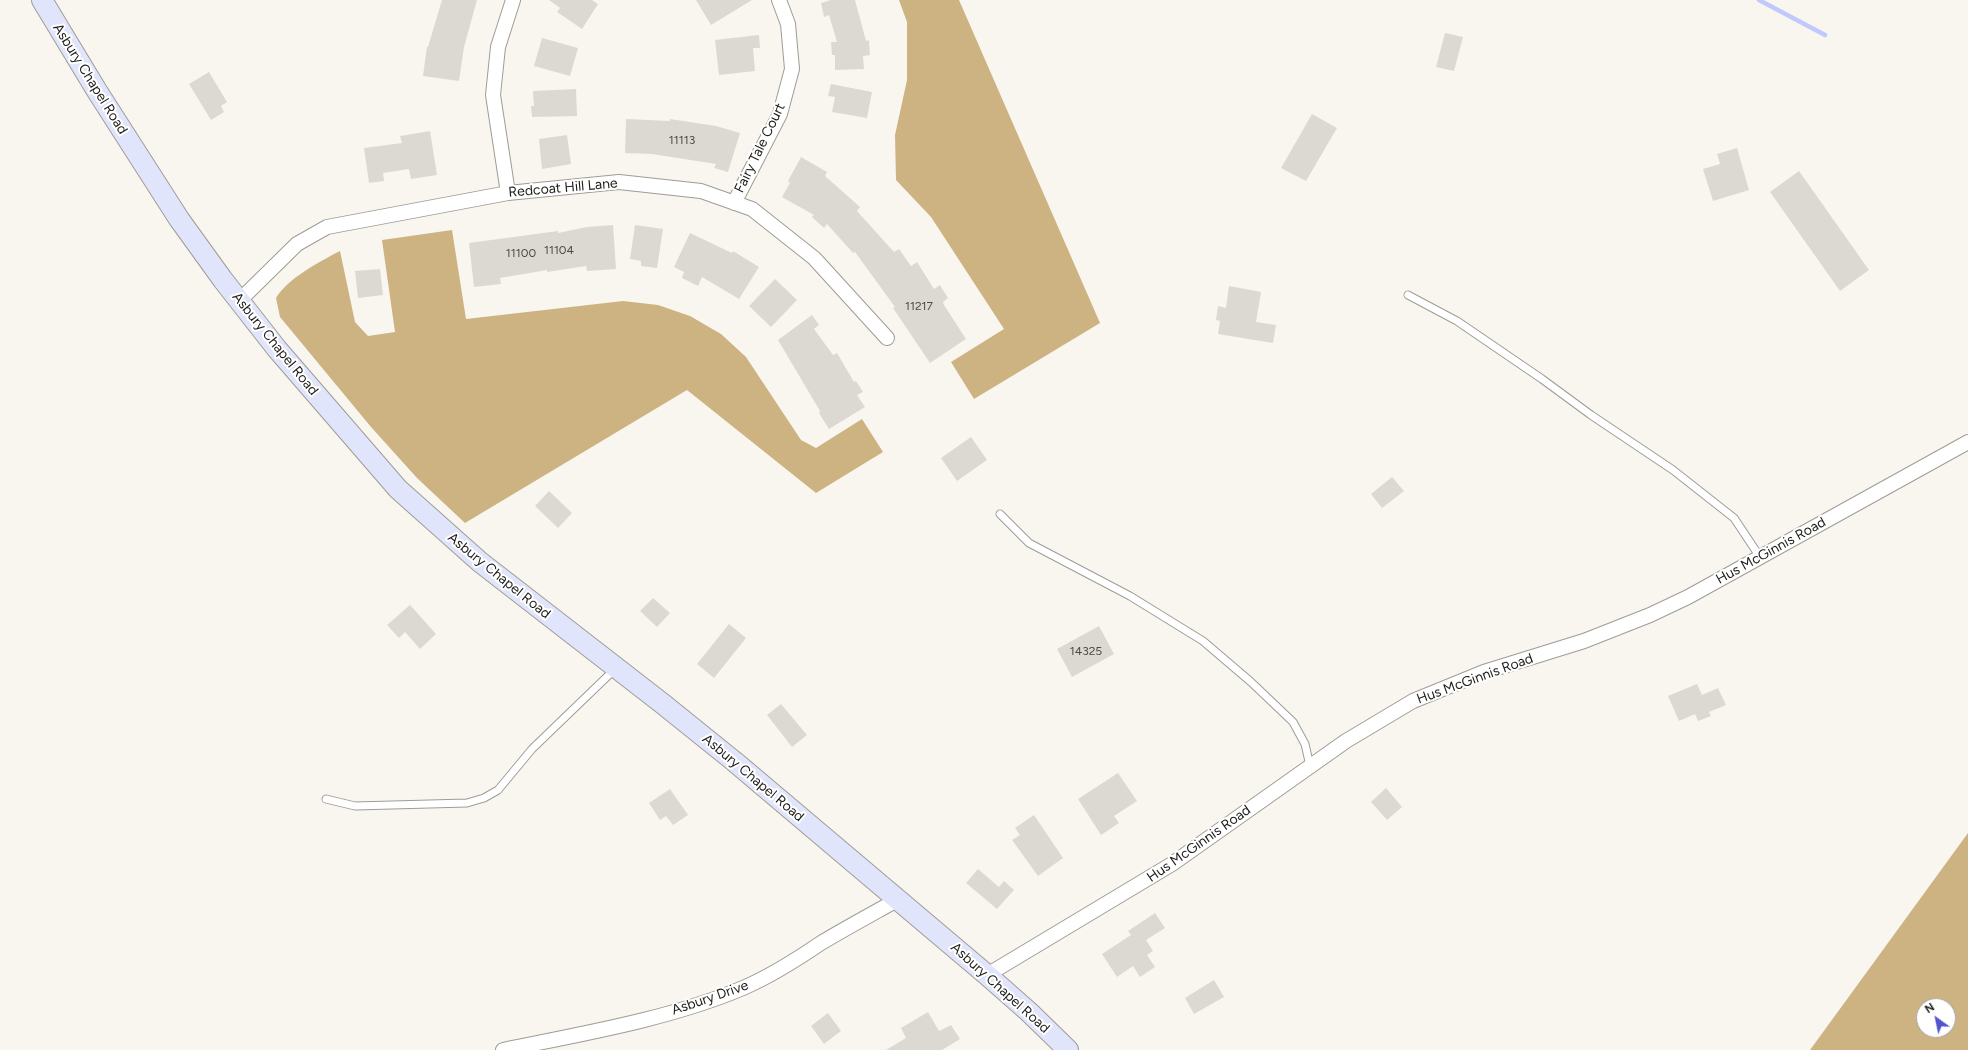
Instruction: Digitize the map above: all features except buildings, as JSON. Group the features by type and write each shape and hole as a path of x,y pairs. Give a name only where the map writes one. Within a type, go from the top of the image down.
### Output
{"main road":[{"name":"Asbury Chapel Road","path":"42,0 96,91 179,219 239,301 311,389 398,489 480,562 735,762 987,975 1029,1012 1068,1050"}],"street":[{"path":"508,193 493,95 498,47 513,0"},
{"name":"Fairy Tale Court","path":"734,202 780,114 792,69 788,24 779,0"},
{"name":"Redcoat Hill Lane","path":"239,301 297,244 327,227 508,193 620,182 701,191 752,209 814,258 887,338"},
{"name":"Hus McGinnis Road","path":"987,975 1172,864 1346,741 1413,701 1484,672 1584,641 1633,622 1688,597 1968,442"},
{"name":"Asbury Drive","path":"503,1050 589,1033 673,1012 742,988 775,974 822,943 897,900"}],"lane":[{"path":"1408,295 1456,321 1542,379 1590,415 1673,470 1734,518 1760,557"},
{"path":"1000,514 1029,543 1130,596 1203,641 1251,682 1293,722 1304,744 1310,766"},
{"path":"326,799 355,806 467,802 484,798 498,790 532,749 616,668"}],"shaded area":[{"path":"899,0 959,0 1100,323 974,399 951,362 1004,329 931,217 896,180 895,135 907,80 907,22"},
{"path":"452,230 466,319 623,301 658,305 690,316 721,334 746,357 801,440 816,448 862,419 883,452 816,493 687,390 465,523 417,478 371,427 280,317 276,298 281,291 296,277 340,251 355,322 368,336 395,332 382,240"},
{"path":"1968,833 1968,1050 1810,1050"}],"waterway":[{"path":"1759,0 1825,35"}]}
